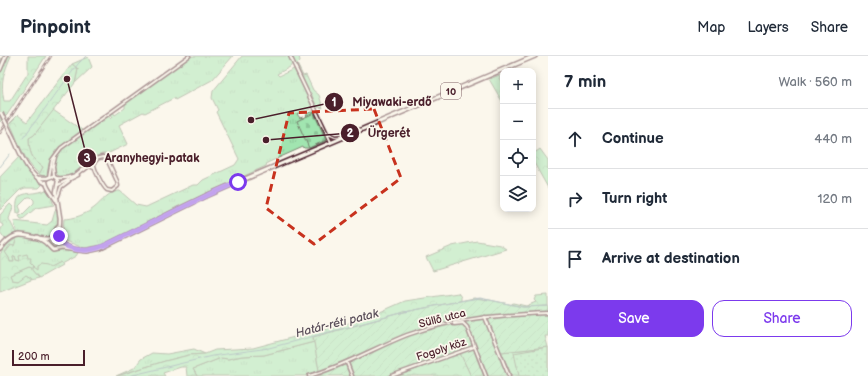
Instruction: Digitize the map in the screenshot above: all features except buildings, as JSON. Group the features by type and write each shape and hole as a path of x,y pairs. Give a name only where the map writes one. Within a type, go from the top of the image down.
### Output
{"main road":[{"name":"10","path":"37,237 53,250 58,248 87,251 101,248 206,196 535,56"},
{"path":"0,249 8,240 15,236 24,235 52,238 75,250"},
{"path":"48,246 48,242 52,238"},
{"path":"58,248 60,241"}],"street":[{"path":"0,70 6,56"},
{"path":"46,183 52,160 57,152 66,144 189,56"},
{"path":"290,56 331,142"},
{"path":"0,109 28,168 38,178 46,183 57,202"},
{"path":"327,133 335,137 347,135"},
{"path":"57,152 53,166 55,177 58,181 56,192 60,213 60,241"},
{"path":"38,178 64,178 76,176 88,163 98,158 104,157 118,185 117,188 112,191 106,189 95,169 94,162 98,158"},
{"path":"50,189 54,189 80,174 87,167 92,167 95,169"},
{"path":"57,202 61,187 71,179"},
{"path":"52,238 60,222"},
{"name":"Süllő utca","path":"309,376 347,363 376,348 408,335 454,322 485,317 548,313"},
{"path":"485,317 509,376"},
{"path":"454,322 454,324 465,324 486,376"},
{"name":"Fogoly köz","path":"390,376 474,347"},
{"path":"347,363 352,376"}],"highlighted area":[{"path":"374,109 401,178 314,244 266,208 289,113"}],"green space":[{"path":"3,56 11,56 5,73 2,89 4,101 10,101 28,73 28,56 46,56 7,115 0,122 0,61"},
{"path":"192,56 233,56 212,80 175,100 174,98 119,125 128,144 87,161 77,173 60,177 57,175 54,169 54,160 57,154 66,145 108,115 111,119 113,117 110,113 113,112 115,115 125,108 125,103"},
{"path":"242,56 288,56 292,64 290,67 277,74 279,76 294,69 312,106 311,109 297,114 300,118 304,118 297,121 309,147 326,140 314,114 306,117 307,114 312,111 315,112 327,140 309,148 303,147 267,163 266,166 181,205 101,245 84,248 65,241 63,233 64,219 76,217 87,212 94,208 112,192 120,191 136,205 146,207 193,185 198,185 203,180 235,165 239,159 216,112 218,110 212,98 213,91"},
{"path":"292,56 299,56 300,61 297,64 303,76 306,75 313,90 319,95 323,108 319,107 317,109 311,93 308,91"},
{"path":"88,57 92,67 75,83 78,69 72,64"},
{"path":"72,64 78,69 75,83 34,135 29,138 33,158 43,167 39,174 25,157 10,123 18,115 27,122"},
{"path":"500,75 500,98 489,79"},
{"path":"53,110 82,130 56,150 49,163 47,175 45,177 39,174 43,167 33,158 29,138 34,135"},
{"path":"314,113 326,140 309,148 297,121"},
{"path":"540,149 548,160 548,188 536,166 536,152"},
{"path":"20,156 26,168 42,185 39,188 25,188 20,190 0,210 0,177"},
{"path":"46,190 49,192 54,205 36,208 21,219 19,216 22,215 34,203 34,200 31,197 28,197 19,206 21,211 20,213 17,213 18,199 20,196"},
{"path":"10,204 13,207 9,219 16,233 5,239 0,232 3,225 0,223 0,215"},
{"path":"56,208 57,226 56,231 51,237 46,238 28,234 17,234 14,221 47,225 52,221"},
{"path":"25,236 43,242 50,251 55,252 61,249 78,253 76,256 61,264 60,262 50,268 37,270 16,260 15,256 13,257 14,262 10,262 5,253 17,238"},
{"path":"17,238 14,246 10,245 5,252 10,262 14,262 13,257 15,256 16,260 20,261 19,256 27,254 28,258 31,258 30,262 34,266 33,267 37,270 37,266 41,264 50,267 60,262 62,265 39,278 32,268 29,267 10,275 12,280 18,281 26,275 31,278 31,280 0,292 0,254 8,244"},
{"path":"477,241 500,245 506,249 433,271 426,257 452,246"},
{"path":"29,267 32,268 39,278 18,281 12,280 10,275"},
{"path":"458,293 461,297 461,301 314,342 264,355 242,356 228,359 221,358 193,369 197,376 187,376 186,367 181,367 163,373 165,376 117,376 189,355 205,354 215,350 253,348 340,326 380,312 405,301"},
{"path":"548,295 548,317 509,306 513,303 526,306 536,302 534,300 536,296"},
{"path":"474,298 523,307 548,306 548,336 545,336 548,347 501,352 512,376 471,376 460,353 398,376 320,376 313,337 405,312"},
{"path":"314,342 320,375 197,376 193,369 221,358 228,359 242,356 264,355"},
{"path":"548,347 548,376 512,376 501,352"},
{"path":"548,347 548,376 519,376 514,353"},
{"path":"194,349 205,354 189,355 116,376 134,368 141,359 152,353 167,354"},
{"path":"460,353 471,376 398,376"}],"waterway":[{"path":"23,138 78,64 86,56"},
{"path":"0,167 10,154"},
{"name":"Határ-réti patak","path":"129,376 212,356 269,348 405,312 460,301 480,298 523,307 548,306"}],"railway":[{"path":"0,133 51,56"}],"place":[{"name":"Aranyhegyi-patak","path":"67,79"},
{"name":"Miyawaki-erdő","path":"251,120"},
{"name":"Ürgerét","path":"266,140"}],"route":[{"path":"59,236 60,242 63,245 75,250 87,251 101,248 206,196 238,182"}]}
